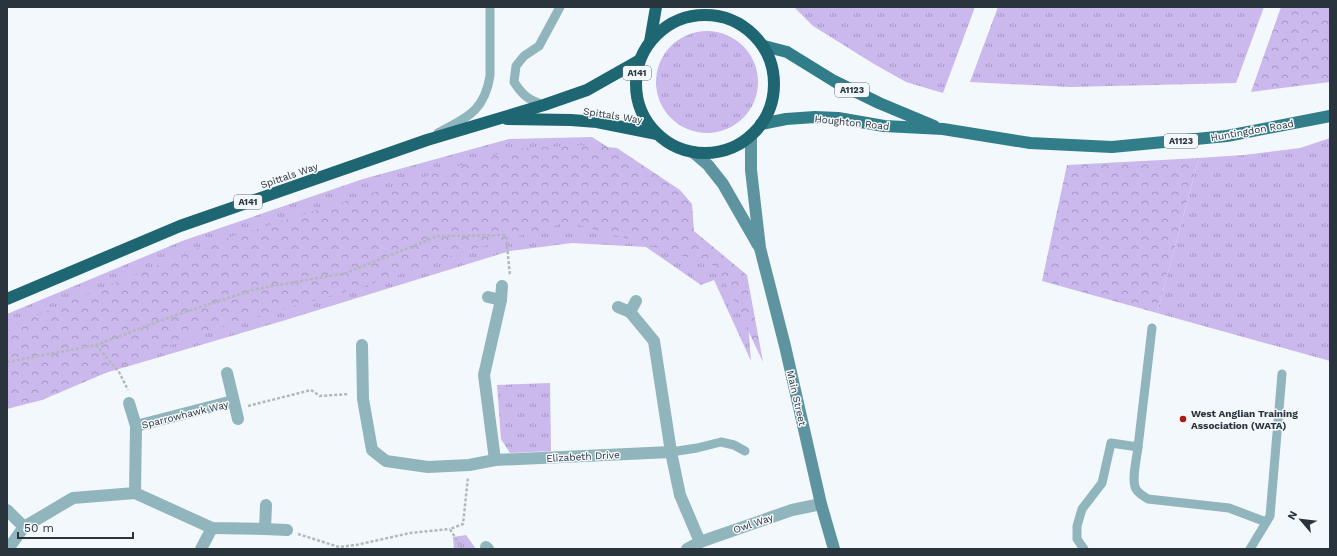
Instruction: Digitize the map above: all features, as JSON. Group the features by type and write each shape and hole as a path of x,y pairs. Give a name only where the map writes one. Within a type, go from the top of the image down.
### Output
{"highway":[{"name":"A141","path":"650,42 656,7"},
{"name":"A141","path":"715,12 748,30 764,46 771,65 774,88 771,105 761,124 751,136 740,144 712,153 694,153 675,147 666,141 657,134 646,121 636,95 636,81 640,60 650,42 661,31 674,22 689,17 715,12"},
{"name":"Spittals Way","path":"7,299 180,226 426,140 544,105 587,90 640,60"},
{"name":"Spittals Way","path":"494,119 571,120 597,122 657,134"}],"main road":[{"name":"Houghton Road","path":"764,46 787,52 847,87 943,129"},
{"name":"Huntingdon Road","path":"1030,143 1112,147 1227,136 1330,116"},
{"name":"Houghton Road","path":"761,124 786,119 815,117 838,118 884,126 943,129 1030,143"},
{"name":"Main Street","path":"751,136 751,170 760,248 785,346 821,504 834,549"},
{"name":"Main Street","path":"694,153 708,165 723,184 760,248"}],"street":[{"path":"495,460 484,375 501,300 502,286"},
{"path":"488,297 501,300"},
{"path":"630,312 636,301"},
{"path":"618,307 630,312 654,341 671,452 680,495 700,542"},
{"name":"Elizabeth Drive","path":"362,345 363,393 372,450 386,461 428,467 469,464 495,460 671,452"},
{"name":"Sparrowhawk Way","path":"136,426 236,410 227,374"},
{"name":"Sparrowhawk Way","path":"129,403 136,426 135,492"},
{"path":"8,549 24,527 73,498 135,492 212,528 286,530"},
{"name":"Owl Way","path":"687,549 700,542 792,510 821,504"},
{"path":"265,529 266,505"},
{"path":"7,510 24,527"},
{"path":"201,549 212,528"}],"lane":[{"path":"426,140 474,112 484,98 489,87 490,76 490,7"},
{"path":"544,105 534,102 521,93 514,82 516,66 524,56 539,46 560,7"},
{"path":"1152,328 1134,487 1139,493 1148,499 1229,508 1266,522"},
{"path":"1250,549 1270,516 1282,374"},
{"path":"671,452 721,442 734,445 745,451"},
{"path":"1084,549 1077,539 1077,526 1082,509 1102,482 1111,443 1138,447"}],"path":[{"path":"7,362 96,345 176,315 256,290 346,273 438,236 506,235 510,280 502,286"},
{"path":"96,345 119,372 133,400 129,403"},
{"path":"236,410 311,390 320,396 363,393"},
{"path":"286,530 339,547 356,545 410,533 450,529 463,524 469,464"},
{"path":"450,529 462,549"}],"green space":[{"path":"794,7 975,7 943,93 906,82 874,64 813,26"},
{"path":"998,7 1264,7 1236,83 1070,87 970,82"},
{"path":"1281,7 1330,7 1330,82 1251,92"},
{"path":"707,31 727,35 735,39 743,46 750,54 754,62 758,82 754,102 750,110 743,118 735,125 727,129 707,133 687,129 679,125 671,118 664,110 660,102 656,82 660,62 664,54 671,46 679,39 687,35"},
{"path":"592,137 684,196 692,231 744,273 751,361 714,280 701,285 646,247 572,243 510,251 279,322 95,376 7,397 7,314 182,241 363,179 509,139"},
{"path":"1330,138 1330,361 1157,313 1199,158 1244,155 1300,148"},
{"path":"586,145 617,148 680,190 692,204 694,231 747,275 763,362 718,267 646,244 568,222 460,253 362,287 202,332 42,400 7,409 7,328 205,245 513,149"},
{"path":"1199,158 1157,313 1042,281 1067,165"},
{"path":"550,383 551,451 510,453 501,439 497,385"},
{"path":"466,535 476,549 454,549 453,537"}],"place":[{"name":"West Anglian Training Association (WATA)","path":"1183,419"}]}
